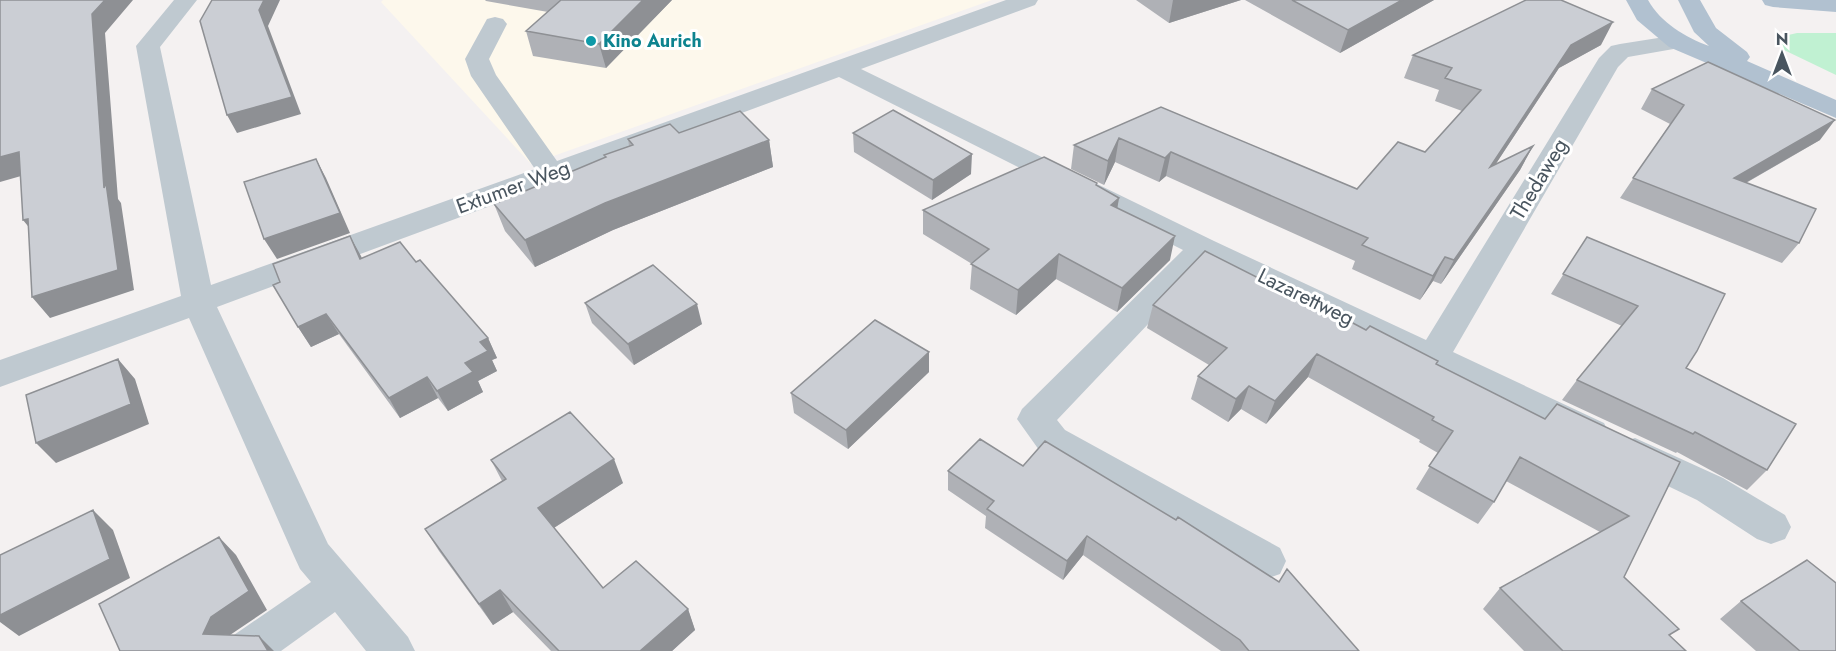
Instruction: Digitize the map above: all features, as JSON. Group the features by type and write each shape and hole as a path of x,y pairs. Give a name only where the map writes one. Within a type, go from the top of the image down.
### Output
{"main road":[{"path":"1637,0 1645,15 1677,42 1760,75 1836,110"},
{"path":"1689,0 1706,32 1760,75"},
{"path":"1773,0 1836,5"}],"street":[{"path":"186,0 148,46 198,301 314,556 393,651"},
{"name":"Extumer Weg","path":"0,374 1027,0"},
{"path":"495,24 477,59 484,76 552,173"},
{"name":"Thedaweg","path":"1431,358 1608,63 1620,51 1677,42"},
{"name":"Lazarettweg","path":"839,69 1431,358 1710,489 1771,527"},
{"path":"1203,248 1035,420 1052,440 1266,561"},
{"path":"246,651 339,586"}],"shaded area":[{"path":"383,0 992,0 531,164 381,2"}],"green space":[{"path":"1797,33 1836,33 1836,75 1784,50 1780,42 1784,36"}],"building":[{"path":"0,0 105,0 92,14 104,188 106,183 118,270 32,297 28,219 23,220 19,152 0,157"},
{"path":"212,0 264,0 259,10 292,97 227,115 200,21"},
{"path":"561,0 643,0 599,44 526,31"},
{"path":"1292,0 1402,0 1348,30"},
{"path":"1526,0 1561,0 1613,22 1571,45 1490,167 1533,146 1454,260 1445,257 1433,276 1362,245 1368,238 1171,152 1165,158 1119,138 1108,161 1074,145 1161,107 1357,189 1398,142 1425,152 1481,90 1445,78 1452,68 1413,55"},
{"path":"1708,62 1835,120 1734,178 1816,209 1799,243 1633,178 1684,105 1652,89"},
{"path":"893,110 972,154 933,180 853,133"},
{"path":"740,111 769,140 605,203 525,240 494,204 606,157 604,155 633,145 628,139 670,124 679,133"},
{"path":"1044,157 1097,183 1096,185 1119,198 1111,205 1175,236 1122,288 1059,254 1018,290 971,264 989,249 923,210"},
{"path":"316,159 340,213 264,239 244,182"},
{"path":"350,236 360,259 400,242 416,262 420,260 488,338 480,342 488,351 465,363 473,372 437,391 427,377 389,398 326,314 298,327 273,285 280,282 273,264"},
{"path":"1587,237 1725,294 1697,351 1686,368 1796,424 1767,470 1695,432 1693,434 1577,380 1638,306 1563,274"},
{"path":"1205,251 1284,291 1287,288 1366,330 1370,326 1438,361 1436,364 1545,419 1557,404 1680,462 1624,577 1679,629 1669,635 1686,651 1563,651 1500,588 1629,516 1520,457 1494,502 1429,466 1453,431 1432,420 1434,417 1317,354 1275,401 1249,386 1236,399 1198,376 1227,348 1153,305"},
{"path":"653,265 697,304 628,344 585,303"},
{"path":"875,320 929,352 846,430 791,393"},
{"path":"118,359 131,404 36,443 26,395"},
{"path":"570,412 614,459 538,508 603,588 636,561 688,609 640,651 559,651 500,590 479,604 425,529 506,479 491,460"},
{"path":"980,439 1023,466 1045,441 1176,520 1178,517 1279,582 1287,569 1359,651 1249,651 1240,640 1087,536 1067,561 987,509 994,501 948,471"},
{"path":"93,510 110,559 0,615 0,555"},
{"path":"219,537 249,591 211,617 203,634 259,636 268,651 120,651 99,604"},
{"path":"1807,560 1836,583 1836,651 1800,651 1741,601"}],"place":[{"name":"Kino Aurich","path":"591,41"}]}
